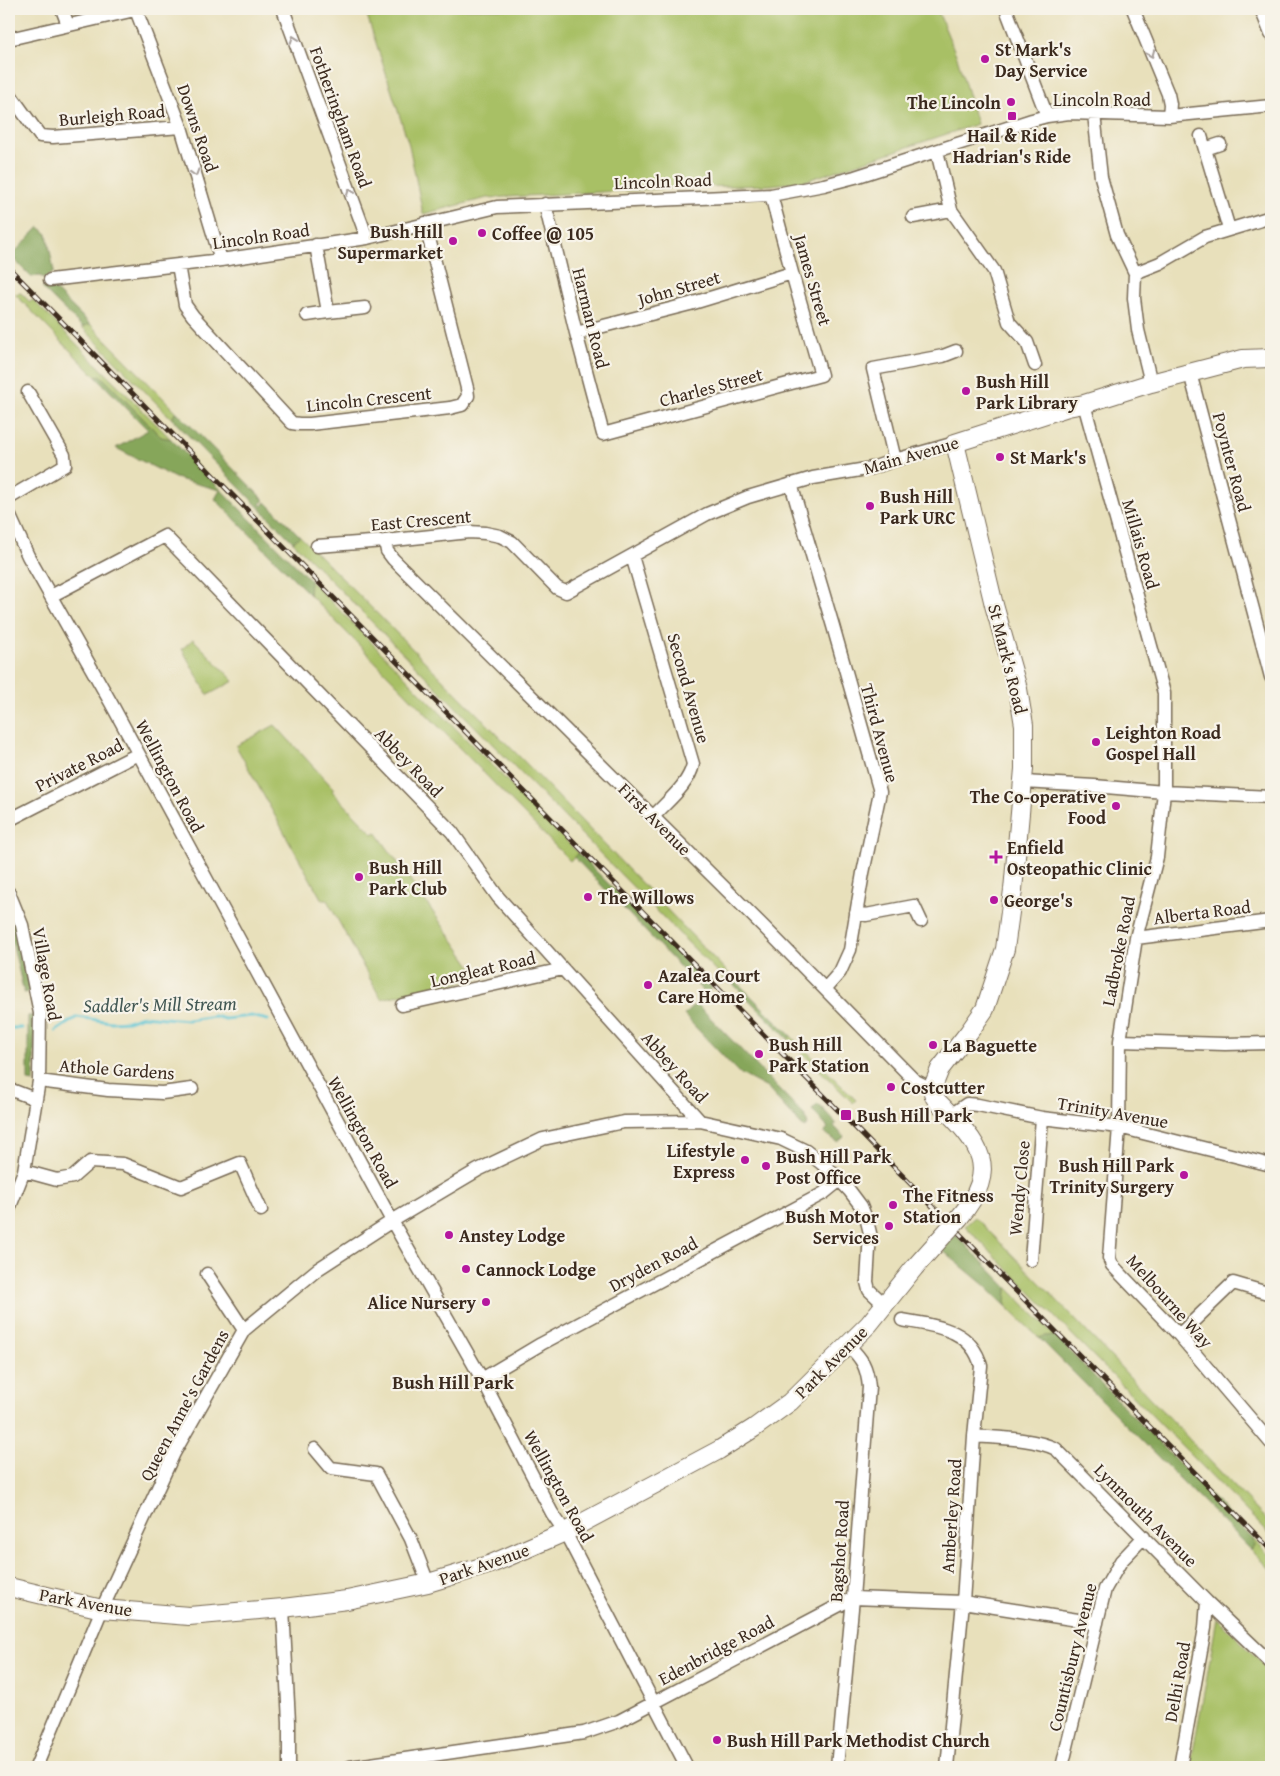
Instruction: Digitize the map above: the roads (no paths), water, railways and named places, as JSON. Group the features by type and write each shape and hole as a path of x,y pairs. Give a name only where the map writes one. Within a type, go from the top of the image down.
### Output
{"street":[{"path":"62,9 68,25"},
{"path":"9,39 137,9"},
{"name":"Downs Road","path":"137,9 180,126 221,260"},
{"name":"Fotheringham Road","path":"283,9 367,238"},
{"path":"1006,9 1047,116"},
{"path":"1133,9 1168,94 1170,116"},
{"path":"1261,9 1271,34"},
{"name":"Burleigh Road","path":"9,93 40,136 53,137 180,126"},
{"name":"Lincoln Road","path":"50,280 221,260 367,238 497,207 771,195 847,179 1047,116 1069,113 1170,116 1271,106"},
{"path":"1094,114 1101,177 1117,235 1135,273 1134,298 1138,330 1151,383"},
{"path":"1202,136 1229,229"},
{"path":"1205,149 1220,144"},
{"path":"937,151 951,210 994,272 1009,322 1027,342 1035,365"},
{"name":"James Street","path":"771,195 822,375"},
{"name":"Harman Road","path":"545,204 603,434 609,433"},
{"path":"913,217 951,210"},
{"path":"1135,273 1160,263 1198,240 1271,217"},
{"name":"Lincoln Crescent","path":"178,265 185,305 292,423 310,424 450,408 462,405 468,396 467,388 425,223"},
{"path":"316,245 328,312"},
{"name":"John Street","path":"576,333 690,304 792,273"},
{"path":"307,315 365,308"},
{"path":"895,460 873,368 956,352"},
{"name":"Main Avenue","path":"566,592 707,514 748,497 813,478 872,468 1151,383 1244,359 1271,358"},
{"name":"Poynter Road","path":"1190,373 1271,677"},
{"name":"Charles Street","path":"609,433 822,375"},
{"path":"9,498 65,465 64,455 28,392"},
{"name":"Millais Road","path":"1084,404 1164,693"},
{"name":"St Mark's Road","path":"932,1089 940,1069 970,1032 985,1009 1005,948 1010,920 1023,782 1024,725 1018,689 994,605 955,443"},
{"name":"Third Avenue","path":"790,484 836,636 880,792 846,961 840,972 825,989"},
{"name":"Wellington Road","path":"9,514 28,556 138,754 392,1222 482,1380 687,1767"},
{"name":"East Crescent","path":"317,546 469,532 485,533 500,536 512,542 557,588 566,592"},
{"name":"Abbey Road","path":"51,596 165,536 452,832 498,897 700,1121"},
{"name":"First Avenue","path":"385,541 387,551 393,559 914,1080 932,1089 937,1101 973,1140 981,1160 982,1170 975,1198 914,1268 885,1305"},
{"name":"Second Avenue","path":"632,556 693,764 691,773 686,780 653,817"},
{"name":"Ladbroke Road","path":"1119,1128 1120,1041 1136,938 1156,857 1164,792 1164,693"},
{"name":"Private Road","path":"9,820 138,754"},
{"path":"1023,782 1271,797"},
{"name":"Village Road","path":"9,893 22,925 40,1013 39,1081 24,1171 9,1209"},
{"path":"856,913 866,914 914,906 921,921"},
{"name":"Alberta Road","path":"1136,938 1271,921"},
{"name":"Longleat Road","path":"409,1007 563,969"},
{"path":"1120,1041 1225,1044 1271,1043"},
{"name":"Athole Gardens","path":"39,1081 108,1090 162,1093 192,1089"},
{"path":"9,1089 35,1099"},
{"name":"Trinity Avenue","path":"951,1115 967,1104 1001,1109 1042,1118 1119,1128 1271,1165"},
{"name":"Wendy Close","path":"1031,1260 1042,1118"},
{"name":"Queen Anne's Gardens","path":"36,1767 102,1609 174,1453 244,1330 318,1269 478,1170 543,1139 624,1122 700,1121 781,1139 806,1151 840,1180 860,1206 870,1233 867,1282 869,1290 885,1305"},
{"name":"Melbourne Way","path":"1119,1128 1109,1258 1112,1265 1179,1335 1271,1444"},
{"path":"24,1171 57,1180 73,1177 90,1162 123,1164 181,1187 240,1163 261,1210"},
{"name":"Dryden Road","path":"482,1380 541,1344 824,1193 840,1180"},
{"path":"207,1274 244,1330"},
{"path":"1179,1335 1234,1283 1271,1294"},
{"name":"Park Avenue","path":"9,1587 102,1609 189,1616 283,1608 347,1600 428,1583 491,1564 564,1532 719,1450 754,1428 790,1402 869,1324 885,1305"},
{"name":"Amberley Road","path":"902,1320 937,1326 957,1334 971,1344 978,1355 981,1366 981,1382 974,1436 963,1602 947,1767"},
{"name":"Bagshot Road","path":"836,1767 853,1598 869,1387 866,1367 861,1358 848,1345"},
{"name":"Lynmouth Avenue","path":"974,1436 1028,1442 1056,1448 1207,1602 1271,1662"},
{"path":"315,1448 331,1468 376,1474 411,1539 428,1583"},
{"name":"Countisbury Avenue","path":"1062,1767 1105,1589 1121,1561 1144,1537"},
{"name":"Edenbridge Road","path":"350,1767 584,1733 619,1721 853,1598 963,1602 1097,1622"},
{"name":"Delhi Road","path":"1180,1767 1205,1628 1207,1602"},
{"path":"283,1608 289,1722 289,1767"}],"waterway":[{"name":"Saddler's Mill Stream","path":"56,1031 77,1017 111,1022 128,1021 142,1016 188,1020 214,1016 225,1019 251,1016 268,1020"},
{"name":"Saddler's Mill Stream","path":"9,1028 22,1028"}],"railway":[{"path":"9,268 1271,1550"}],"place":[{"name":"St Mark's Day Service","path":"985,59"},
{"name":"The Lincoln","path":"1011,102"},
{"name":"Hail & Ride Hadrian's Ride","path":"1012,116"},
{"name":"Coffee @ 105","path":"482,233"},
{"name":"Bush Hill Supermarket","path":"453,241"},
{"name":"Bush Hill Park Library","path":"966,391"},
{"name":"St Mark's","path":"1000,457"},
{"name":"Bush Hill Park URC","path":"870,506"},
{"name":"Leighton Road Gospel Hall","path":"1096,742"},
{"name":"The Co-operative Food","path":"1116,806"},
{"name":"Enfield Osteopathic Clinic","path":"996,857"},
{"name":"Bush Hill Park Club","path":"359,877"},
{"name":"The Willows","path":"588,897"},
{"name":"George's","path":"994,900"},
{"name":"Azalea Court Care Home","path":"648,985"},
{"name":"La Baguette","path":"933,1045"},
{"name":"Bush Hill Park Station","path":"759,1054"},
{"name":"Costcutter","path":"891,1087"},
{"name":"Bush Hill Park","path":"846,1115"},
{"name":"Lifestyle Express","path":"745,1160"},
{"name":"Bush Hill Park Post Office","path":"766,1166"},
{"name":"Bush Hill Park Trinity Surgery","path":"1184,1175"},
{"name":"The Fitness Station","path":"893,1205"},
{"name":"Bush Motor Services","path":"889,1226"},
{"name":"Anstey Lodge","path":"449,1235"},
{"name":"Cannock Lodge","path":"466,1269"},
{"name":"Alice Nursery","path":"486,1302"},
{"name":"Bush Hill Park Methodist Church","path":"717,1740"}],"district":[{"name":"Bush Hill Park","path":"453,1382"}]}
